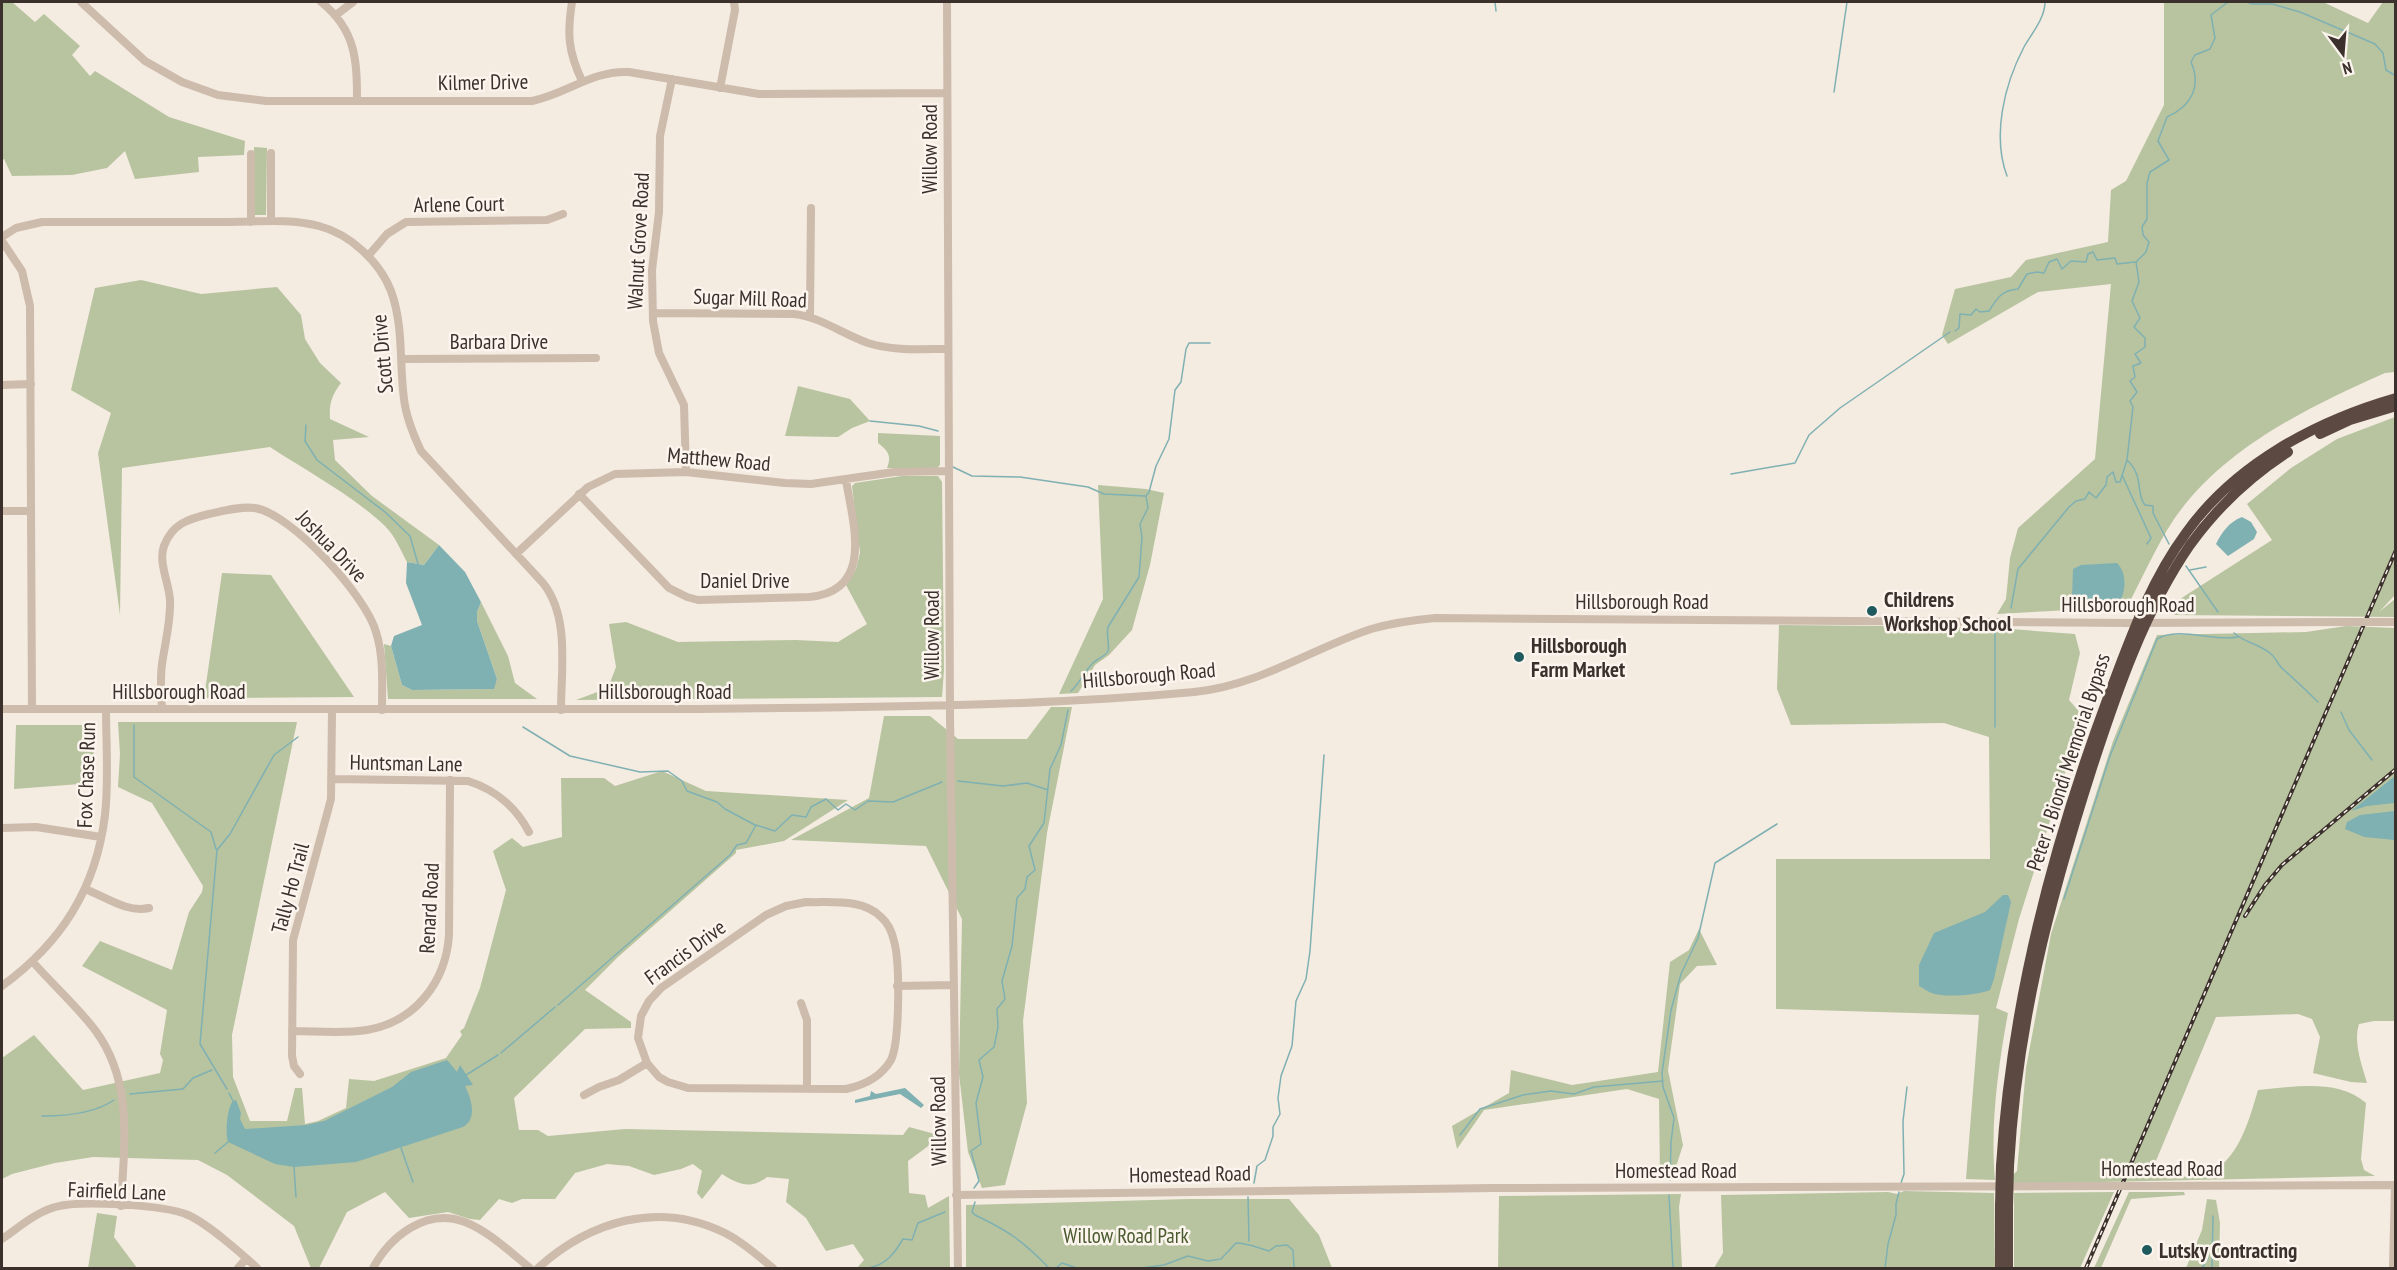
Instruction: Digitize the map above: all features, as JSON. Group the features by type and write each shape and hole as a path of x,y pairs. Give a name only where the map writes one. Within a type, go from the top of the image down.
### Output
{"highway":[{"name":"Peter J. Biondi Memorial Bypass","path":"2000,1269 2011,1058 2031,948 2076,786 2161,574 2186,533 2223,492 2264,459 2314,429 2353,411 2396,398"},
{"name":"Peter J. Biondi Memorial Bypass","path":"2140,623 2191,544 2241,489 2282,456 2316,436 2350,420 2396,406"},
{"name":"Peter J. Biondi Memorial Bypass","path":"2004,1206 2008,1269"}],"street":[{"name":"Kilmer Drive","path":"81,2 145,61 203,91 252,101 532,101 613,71 759,94 802,96 947,93"},
{"path":"321,2 336,15 349,36 354,51 357,101"},
{"path":"336,15 353,2"},
{"path":"572,2 568,41 572,59 582,81"},
{"path":"720,88 735,10 734,2"},
{"name":"Willow Road","path":"947,2 950,706 958,1269"},
{"name":"Walnut Grove Road","path":"672,79 660,136 659,212 652,270 653,313 659,353 684,405 686,472"},
{"path":"271,153 271,221"},
{"path":"251,154 251,222"},
{"path":"810,316 811,208"},
{"name":"Arlene Court","path":"368,256 387,234 406,222 547,220 563,214"},
{"name":"Scott Drive","path":"2,239 16,228 42,222 271,221 307,223 328,229 356,245 385,278 395,303 401,329 406,410 411,431 421,450 543,583 557,608 560,623 561,710"},
{"path":"2,239 17,261 27,284 30,306 32,709"},
{"name":"Sugar Mill Road","path":"653,313 759,313 810,316 877,345 909,349 947,349"},
{"name":"Barbara Drive","path":"402,359 596,358"},
{"path":"2,385 31,384"},
{"name":"Matthew Road","path":"516,554 579,494 596,482 615,474 686,472 811,484 894,472 948,471"},
{"name":"Daniel Drive","path":"579,494 669,588 678,593 687,597 709,600 809,597 824,594 838,586 849,574 855,559 856,543 846,480"},
{"name":"Joshua Drive","path":"162,709 162,664 170,603 162,558 164,547 171,532 178,524 189,518 244,508 264,511 294,528 364,606 376,630 381,649 382,710"},
{"path":"2,511 31,511"},
{"name":"Hillsborough Road","path":"2,709 561,710 950,706 1213,689 1250,680 1373,628 1420,619 2396,622"},
{"name":"Fox Chase Run","path":"2,986 33,962 63,926 85,889 101,837 105,805 106,709"},
{"name":"Tally Ho Trail","path":"300,1074 294,1066 292,1056 293,940 327,819 333,779 332,710"},
{"name":"Huntsman Lane","path":"333,779 468,781 494,792 510,805 529,832"},
{"name":"Renard Road","path":"292,1031 357,1031 380,1027 412,1010 434,985 447,957 449,935 450,780"},
{"path":"2,828 44,828 101,837"},
{"path":"85,889 129,908 140,910 149,908"},
{"name":"Francis Drive","path":"806,902 852,903 875,912 887,923 894,938 897,986 896,1045 891,1059 870,1081 855,1087 688,1088 659,1077 647,1064 639,1045 639,1025 645,1008 655,994 766,915 786,906 806,902"},
{"path":"33,962 92,1026 114,1063 121,1086 125,1118 121,1206"},
{"path":"897,986 954,985"},
{"path":"801,1003 807,1020 807,1088"},
{"path":"584,1095 619,1080 647,1064"},
{"path":"2393,1269 2395,1185"},
{"name":"Homestead Road","path":"956,1195 1449,1189 2395,1185"},
{"name":"Fairfield Lane","path":"2,1239 41,1212 58,1206 77,1204 172,1210 201,1222 257,1269"},
{"path":"538,1269 558,1251 599,1228 635,1219 660,1217 698,1223 723,1232 745,1245 773,1269"},
{"path":"373,1269 385,1248 396,1236 427,1222 445,1219 460,1221 483,1231 530,1269"},
{"path":"238,1269 246,1259"}],"green space":[{"path":"2,2 12,2 35,22 44,14 80,46 72,55 90,76 95,71 169,117 245,141 244,155 198,157 199,172 135,179 125,151 107,168 72,175 12,176 4,159 2,160"},
{"path":"2164,2 2323,2 2368,23 2383,2 2395,2 2395,372 2385,373 2299,415 2271,431 2220,468 2197,490 2170,525 2127,607 1997,614 2006,599 2010,558 2018,528 2095,459 2111,284 2038,292 1948,344 1942,335 1955,289 2011,277 2026,260 2108,242 2111,190 2126,181 2164,105"},
{"path":"254,147 267,148 266,215 253,215"},
{"path":"141,280 201,294 277,287 301,315 305,339 320,363 341,383 332,400 330,419 369,437 333,440 335,460 372,496 439,545 424,565 407,562 389,530 373,515 270,447 122,468 120,615 98,453 111,413 71,390 95,288"},
{"path":"798,386 850,399 870,421 838,437 785,436"},
{"path":"2395,417 2395,595 2379,612 2395,599 2395,617 2174,615 2180,599 2272,540 2247,504 2291,468 2337,439"},
{"path":"878,433 940,436 940,465 937,468 887,468 889,456 878,443"},
{"path":"902,476 938,476 942,482 944,670 942,697 576,700 608,688 616,667 609,624 626,622 678,642 796,640 838,642 867,624 846,585 856,569 860,553 852,486 855,483"},
{"path":"1098,485 1146,489 1164,493 1150,565 1132,630 1109,655 1095,665 1078,693 1059,694 1103,599"},
{"path":"222,573 271,575 354,697 204,698"},
{"path":"481,602 508,656 515,683 537,699 388,699 384,644 391,646 402,685 412,690 493,689 497,679 477,621 477,612"},
{"path":"1779,625 1985,627 2075,634 2080,653 2069,700 2083,716 2019,919 1996,1008 2008,1013 1996,1097 1995,1180 1966,1179 1979,1015 1776,1009 1776,859 1990,859 1989,737 1944,723 1791,725 1777,689"},
{"path":"2346,626 2395,628 2395,1021 2359,1024 2357,1039 2367,1083 2351,1082 2313,1073 2320,1037 2312,1019 2298,1014 2216,1017 2153,1168 2153,1175 2192,1176 2213,1171 2230,1156 2237,1146 2258,1090 2315,1086 2342,1090 2366,1103 2361,1159 2364,1170 2375,1176 2013,1184 2013,1175 2017,1171 2026,1068 2051,934 2113,741 2157,635 2306,632"},
{"path":"1051,707 1072,707 1047,833 1023,1021 1027,1103 1005,1185 982,1188 968,1152 959,1074 962,919 926,846 791,840 869,798 884,716 930,716 958,739 1027,739"},
{"path":"118,722 297,722 232,1035 233,1077 250,1121 287,1121 295,1088 302,1088 305,1124 318,1121 346,1108 349,1079 374,1081 446,1058 462,1035 460,1031 464,1028 480,988 506,890 493,851 512,838 523,847 562,837 561,778 604,778 615,786 662,771 706,791 848,800 784,841 736,850 736,853 618,957 585,990 631,1022 631,1028 585,1029 514,1098 519,1130 538,1130 548,1136 625,1129 903,1135 909,1127 935,1134 935,1141 908,1161 909,1193 925,1195 928,1208 949,1196 950,1268 857,1268 864,1260 853,1244 826,1251 806,1218 786,1202 789,1179 767,1177 755,1183 744,1184 722,1174 702,1199 697,1193 702,1171 693,1164 654,1175 629,1166 607,1164 575,1173 555,1199 522,1199 512,1203 499,1199 480,1220 448,1212 409,1218 385,1192 347,1212 319,1268 311,1268 294,1226 227,1175 198,1160 93,1157 55,1163 12,1174 2,1179 2,1058 34,1035 83,1090 160,1073 163,1060 160,1054 167,1010 82,966 100,941 172,970 189,912 202,892 203,886 152,803 118,787 120,754"},
{"path":"16,725 94,725 93,783 14,789"},
{"path":"1699,929 1717,965 1697,966 1680,984 1668,1070 1683,1145 1672,1179 1660,1177 1659,1099 1627,1089 1484,1110 1457,1149 1452,1126 1509,1093 1511,1070 1572,1085 1658,1072 1670,962 1689,950"},
{"path":"1904,1191 1994,1193 1995,1268 1714,1268 1723,1253 1721,1195 1888,1192 1897,1194"},
{"path":"2114,1192 2080,1268 2014,1268 2014,1193"},
{"path":"2129,1192 2184,1192 2185,1195 2131,1199 2101,1268 2094,1268"},
{"path":"1681,1194 1679,1207 1682,1268 1498,1268 1499,1196"},
{"name":"Willow Road Park","path":"1189,1199 1289,1199 1319,1235 1332,1268 966,1268 966,1205"},
{"path":"2207,1199 2216,1200 2220,1223 2219,1268 2186,1268 2202,1230"},
{"path":"97,1213 117,1216 114,1237 137,1268 88,1268"}],"water":[{"path":"2242,517 2251,522 2257,532 2254,539 2228,556 2216,544 2226,528"},
{"path":"439,545 465,572 481,602 477,612 477,621 497,679 494,689 412,690 402,685 391,646 394,636 422,625 406,583 407,562 424,565"},
{"path":"2117,563 2123,573 2124,584 2117,606 2077,606 2072,598 2073,569 2081,565"},
{"path":"2395,776 2395,803 2367,806 2351,811"},
{"path":"2395,811 2395,840 2364,837 2345,829 2347,822 2360,815"},
{"path":"2003,895 2008,895 2011,902 1990,990 1952,996 1937,995 1919,986 1919,965 1934,933 1985,912"},
{"path":"447,1060 457,1072 460,1065 473,1085 465,1086 471,1102 472,1114 468,1123 463,1127 356,1162 294,1167 275,1164 228,1142 227,1121 233,1101 236,1100 241,1113 240,1119 245,1129 306,1125 324,1121 392,1087 411,1072"},
{"path":"905,1088 924,1105 921,1108 900,1094 855,1103 855,1100 870,1096 871,1091 876,1094"}],"waterway":[{"path":"1495,2 1496,11"},
{"path":"1834,92 1847,2"},
{"path":"2007,176 2001,144 2002,111 2017,62 2040,20 2045,2"},
{"path":"2011,608 2018,569 2069,507 2076,501 2085,499 2089,492 2096,498 2106,485 2107,477 2113,472 2116,482 2120,482 2127,460 2133,407 2130,401 2137,392 2130,381 2135,377 2133,366 2141,363 2135,354 2145,347 2145,338 2134,327 2140,318 2132,301 2139,282 2136,262 2146,252 2149,242 2143,235 2142,227 2147,219 2147,183 2150,172 2169,160 2158,141 2167,117 2182,107 2192,95 2195,80 2191,62 2195,55 2210,49 2215,38 2211,15 2228,2"},
{"path":"2247,2 2272,4 2300,12 2375,44 2383,53 2386,70 2396,76"},
{"path":"1955,331 1959,328 1960,314 1971,315 1976,309 1980,312 1989,311 2000,296 2018,289 2027,274 2044,273 2049,262 2057,259 2062,269 2071,261 2086,262 2088,254 2093,252 2097,260 2115,258 2117,264 2135,262"},
{"path":"1731,474 1795,463 1809,435 1840,408 1950,332"},
{"path":"1071,691 1092,664 1108,651 1108,627 1139,577 1142,537 1140,524 1148,508 1146,496 1156,466 1169,439 1175,390 1181,382 1186,349 1189,343 1210,343"},
{"path":"870,421 919,426 938,431"},
{"path":"306,425 305,441 317,460 385,512 410,536 418,564"},
{"path":"2127,460 2136,473 2142,500 2145,505 2153,506 2153,513 2169,544"},
{"path":"953,467 972,476 1020,477 1088,487 1104,494 1145,496"},
{"path":"2122,475 2151,538 2147,544"},
{"path":"2186,566 2218,612"},
{"path":"2190,570 2206,567"},
{"path":"1995,631 1995,727"},
{"path":"2234,633 2271,654 2281,667 2318,702"},
{"path":"2064,899 2110,756 2157,639 2175,634 2219,638 2238,637"},
{"path":"974,1188 979,1181 971,1151 981,1144 976,1103 983,1077 979,1060 994,1047 998,1027 997,1009 1005,999 1002,981 1012,946 1017,898 1025,889 1027,877 1035,870 1029,846 1044,823 1050,769 1061,745 1068,710"},
{"path":"2341,712 2349,730 2372,760"},
{"path":"134,725 134,777 211,832 216,849"},
{"path":"523,727 570,756 640,772 668,771 682,781 687,791 717,802 725,809 755,825"},
{"path":"227,1089 200,1044 217,850 230,834 274,755 298,737"},
{"path":"1254,1183 1257,1166 1265,1160 1273,1136 1273,1127 1280,1114 1278,1098 1281,1076 1292,1046 1296,1001 1306,979 1324,755"},
{"path":"958,781 1003,786 1027,783 1048,790"},
{"path":"558,1005 730,855 737,845 746,843 756,825 775,831 792,815 806,817 811,807 826,799 838,810 846,804 855,810 868,801 893,802 942,782"},
{"path":"1670,1180 1674,1118 1663,1087 1662,1073 1671,1010 1681,974 1698,938 1715,863 1777,824"},
{"path":"501,1053 555,1007"},
{"path":"466,1075 498,1055"},
{"path":"130,1094 183,1089 193,1078 212,1070"},
{"path":"1460,1135 1480,1109 1523,1095 1551,1091 1574,1094 1594,1087 1663,1081"},
{"path":"1901,1183 1904,1174 1903,1121 1907,1087"},
{"path":"229,1093 233,1101"},
{"path":"42,1116 70,1115 98,1108 114,1100"},
{"path":"215,1153 228,1142"},
{"path":"401,1148 413,1182"},
{"path":"294,1167 296,1197"},
{"path":"1885,1268 1899,1192"},
{"path":"1669,1195 1673,1268"},
{"path":"1248,1197 1249,1241"},
{"path":"975,1202 972,1212 975,1215 1015,1238 1049,1268"},
{"path":"868,1268 889,1258 903,1239 912,1240 918,1223 945,1212"},
{"path":"2212,1268 2213,1216"},
{"path":"1142,1268 1164,1265 1188,1256 1208,1261 1221,1259 1236,1243 1269,1251 1276,1246 1287,1245 1293,1250 1294,1268"},
{"path":"2202,1268 2208,1258"},
{"path":"1056,1268 1062,1263 1077,1268"}],"railway":[{"path":"2086,1268 2396,550"},
{"path":"2245,916 2265,885 2282,865 2396,769"}],"place":[{"name":"Childrens Workshop School","path":"1872,611"},
{"name":"Hillsborough Farm Market","path":"1519,657"},
{"name":"Lutsky Contracting","path":"2147,1250"}]}
